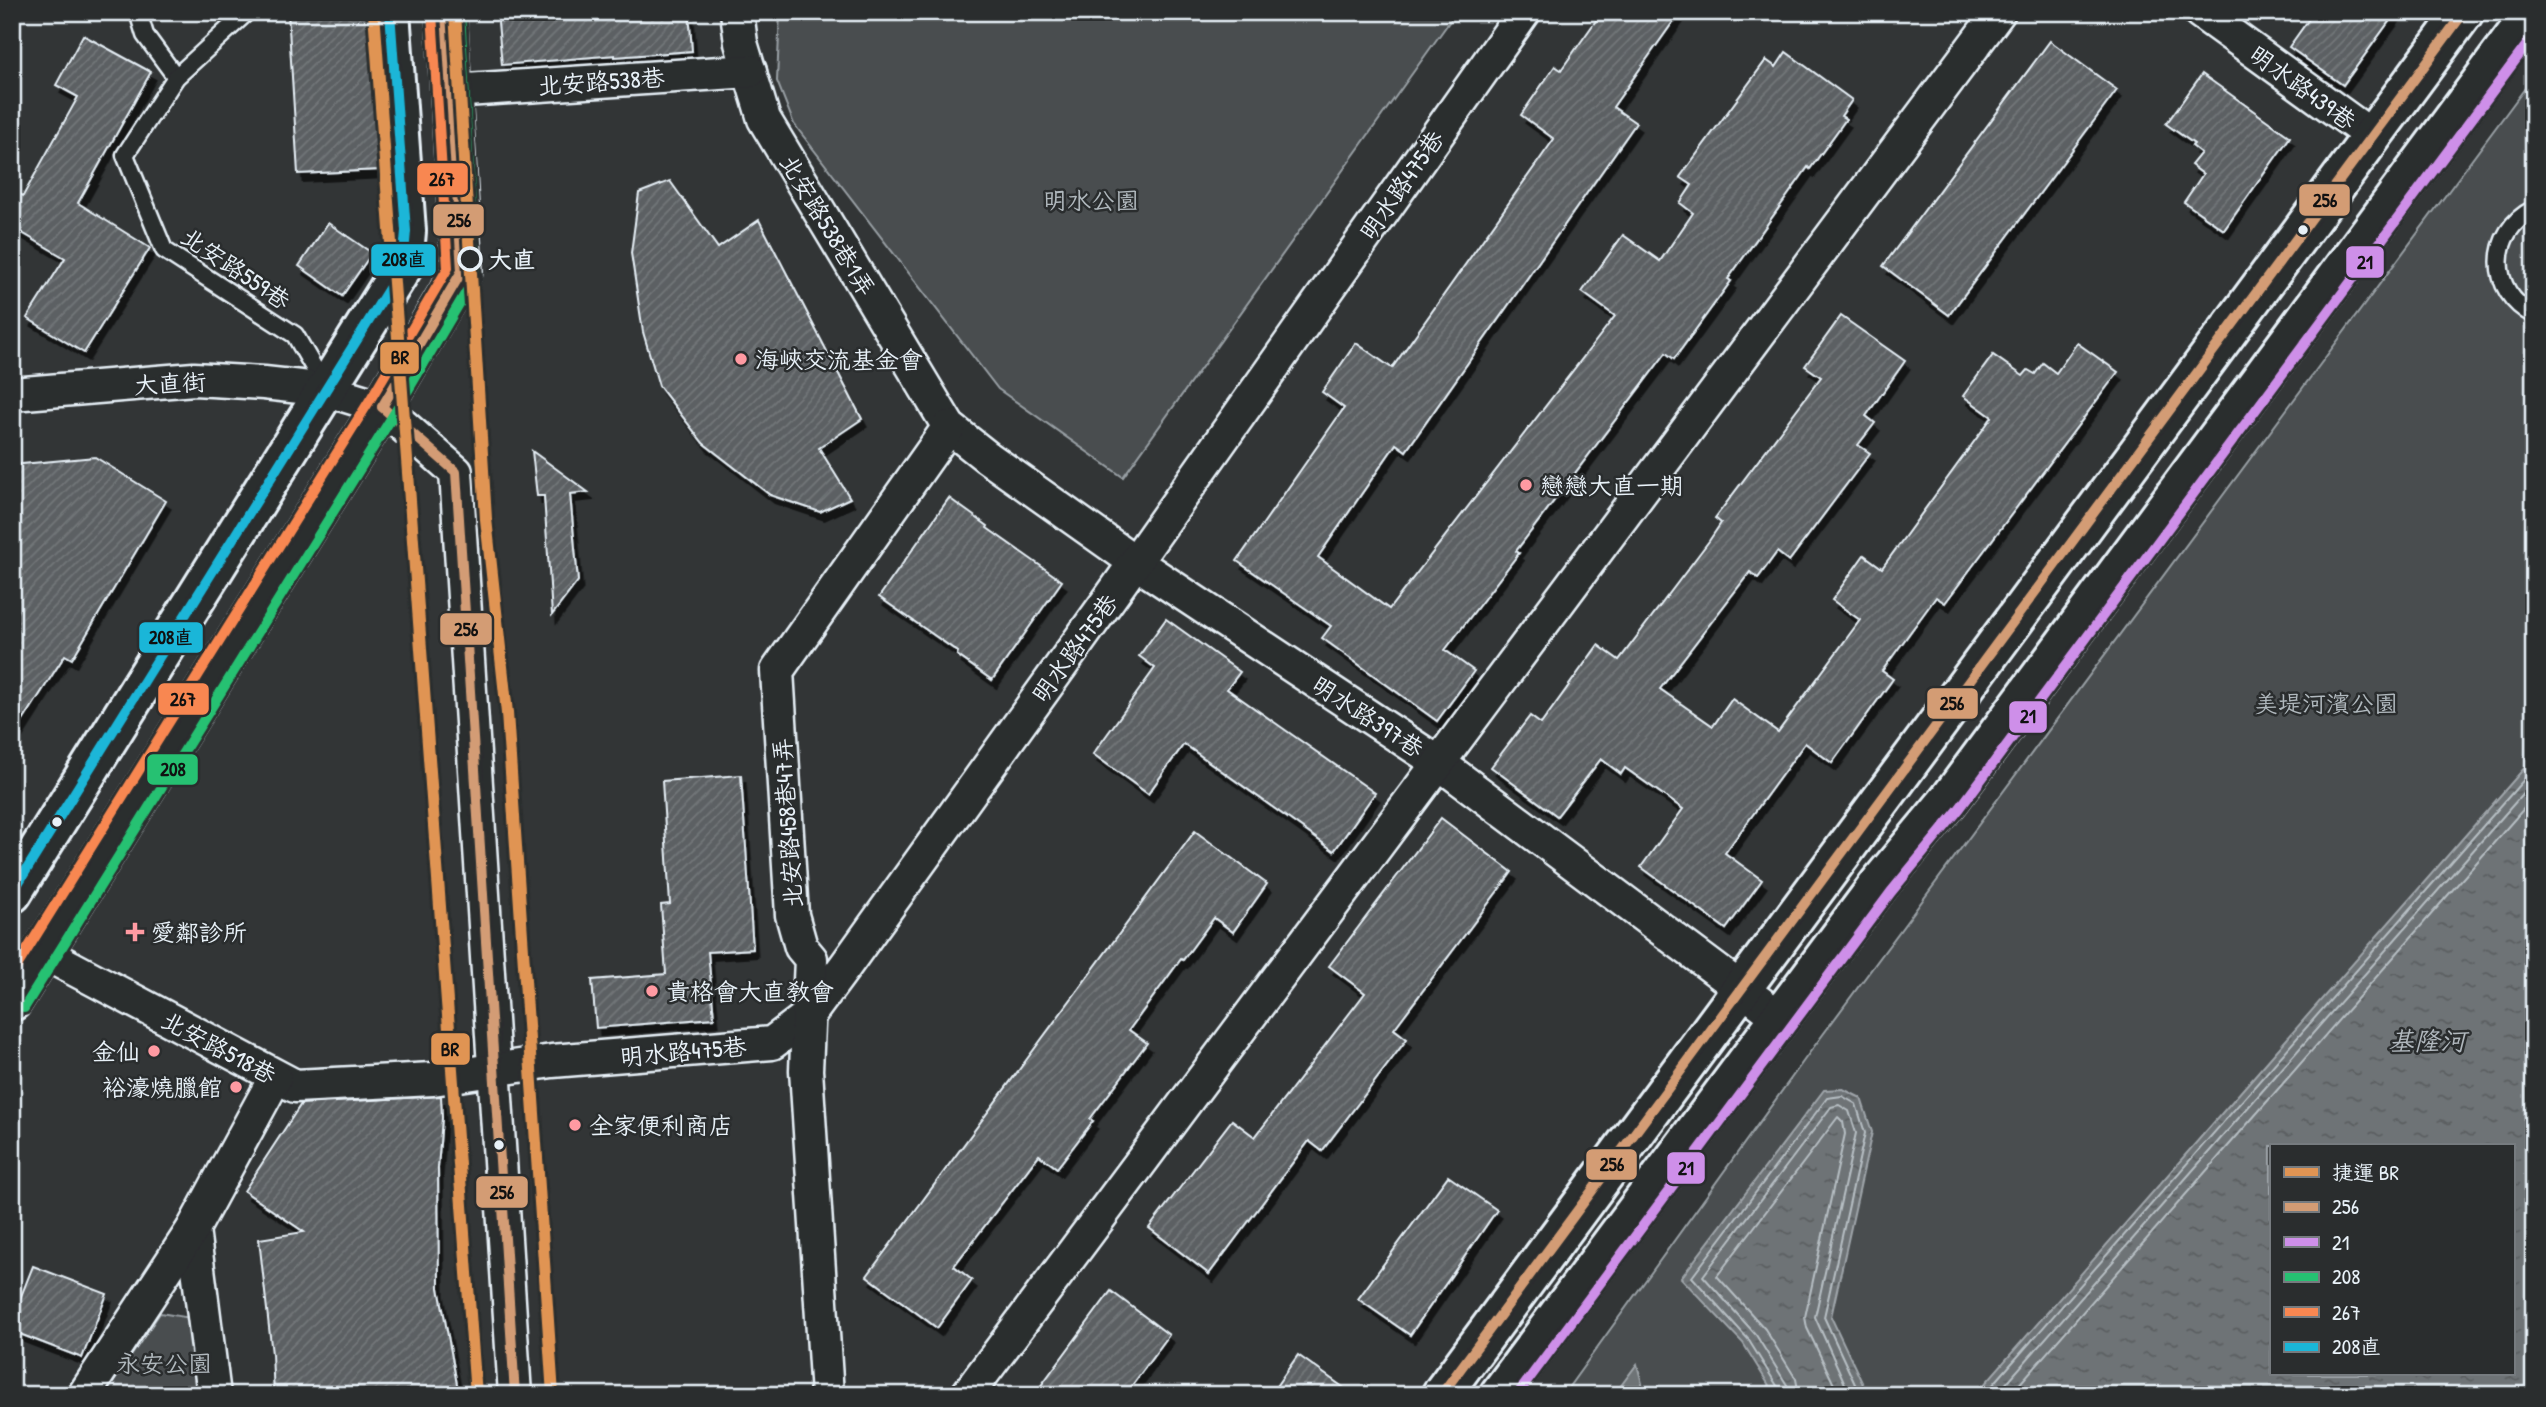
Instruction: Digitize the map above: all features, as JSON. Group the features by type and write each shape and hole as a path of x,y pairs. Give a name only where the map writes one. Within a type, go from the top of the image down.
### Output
{"main road":[{"path":"12,893 403,266 405,219 390,12"},
{"path":"12,1001 382,407 462,271 446,12"},
{"path":"1441,1395 2465,12"},
{"path":"1499,1395 1880,883 1949,800 2533,12"},
{"path":"1531,1395 1889,909 1949,800"}],"street":[{"name":"北安路538巷1弄","path":"737,12 741,43 764,119 949,427"},
{"name":"明水路475巷","path":"493,1071 552,1061 772,1043 809,1015 1135,562 1524,12"},
{"path":"967,1395 1999,12"},
{"name":"明水路439巷","path":"2200,12 2373,137"},
{"name":"北安路538巷","path":"451,91 750,71"},
{"name":"大直街","path":"12,394 194,379 327,390 382,407"},
{"path":"382,407 456,472 515,1395"},
{"name":"明水路397巷","path":"949,427 1135,562 1439,763 1779,1017"},
{"name":"北安路458巷47弄","path":"827,1395 806,1070 811,959 801,947 792,915 777,671 949,427"},
{"name":"北安路518巷","path":"42,952 295,1086 433,1079 493,1071"},
{"path":"84,1395 193,1229 275,1077"},
{"path":"193,1229 215,1395"}],"lane":[{"path":"138,12 145,36 176,77"},
{"name":"北安路559巷","path":"247,12 176,77 125,155 164,250 295,335 327,390"},
{"path":"2534,209 2524,214 2510,229 2502,245 2499,264 2502,282 2511,299 2534,315"}],"green space":[{"name":"明水公園","path":"780,12 1444,12 1452,18 1123,477 998,389 794,124 777,81"},
{"name":"美堤河濱公園","path":"2534,76 2534,777 2001,1395 1563,1395 1810,1052"},
{"name":"永安公園","path":"160,1313 191,1318 199,1395 105,1395"}],"water":[{"name":"基隆河","path":"2534,757 2534,1395 1975,1395"},
{"path":"1843,1089 1861,1098 1872,1132 1831,1317 1868,1395 1775,1395 1743,1343 1681,1278 1824,1090"},
{"path":"1637,1364 1645,1395 1614,1395"}],"building":[{"path":"288,12 368,12 380,170 298,174"},
{"path":"497,12 689,12 692,51 502,65"},
{"path":"1602,12 1680,12 1613,107 1636,123 1406,451 1396,444 1318,557 1389,609 1615,316 1582,292 1623,235 1660,261 1693,213 1680,203 1692,185 1680,177 1766,60 1776,67 1786,52 1852,100 1841,116 1846,119 1810,169 1808,167 1728,279 1731,281 1674,359 1666,353 1516,551 1519,553 1445,650 1474,671 1437,721 1322,638 1331,626 1237,561 1344,408 1322,392 1356,343 1392,368 1554,139 1521,115 1555,66 1561,70"},
{"path":"2314,12 2396,12 2343,85 2289,47"},
{"path":"83,35 151,72 78,203 150,248 84,353 27,318 65,258 12,227 12,190 23,196 78,97 56,85"},
{"path":"2050,41 2117,90 1949,315 1883,266"},
{"path":"2202,74 2290,137 2224,230 2184,202 2203,174 2191,165 2201,153 2192,146 2194,144 2166,124"},
{"name":"海峽交流基金會","path":"670,181 718,248 759,220 862,419 819,448 850,498 820,512 770,495 703,443 659,386 643,332 631,253 639,193"},
{"path":"328,223 372,253 342,296 299,266"},
{"path":"1841,316 1905,361 1866,416 1875,423 1858,445 1870,453 1789,561 1777,552 1758,578 1750,572 1660,689 1713,726 1732,699 1778,732 1860,620 1832,600 1864,555 1882,568 1992,417 1963,396 1993,355 2023,376 2028,370 2035,374 2043,363 2056,373 2077,343 2118,372 1945,603 1936,597 1882,671 1893,679 1832,763 1805,743 1725,853 1762,880 1726,929 1641,867 1683,809 1625,768 1621,774 1601,759 1557,816 1491,767 1530,716 1541,724 1598,645 1619,660 1709,541 1721,523 1715,518 1821,377 1805,366"},
{"path":"532,451 588,492 570,494 578,581 552,615 544,496 537,496"},
{"path":"95,457 166,501 72,659 65,655 12,738 12,465"},
{"path":"949,498 1062,581 992,680 957,655 958,652 879,597"},
{"path":"1166,619 1240,672 1227,689 1375,793 1334,851 1184,744 1148,794 1093,754 1155,668 1139,656"},
{"path":"741,775 753,949 708,952 714,1018 596,1028 592,980 666,974 661,905 670,904 662,781"},
{"path":"1441,818 1512,872 1394,1029 1407,1039 1322,1151 1309,1141 1209,1274 1149,1228 1232,1120 1255,1137 1365,993 1329,966"},
{"path":"1195,831 1267,884 1233,932 1214,918 1183,960 1181,959 1129,1030 1147,1043 1090,1119 1093,1121 1057,1168 1039,1155 954,1266 972,1280 937,1328 867,1276"},
{"path":"441,1096 438,1168 439,1288 459,1395 274,1395 259,1239 304,1232 244,1191 301,1104"},
{"path":"1448,1176 1497,1210 1410,1335 1358,1299"},
{"path":"33,1266 107,1294 82,1358 12,1331 12,1319"},
{"path":"1111,1291 1169,1335 1125,1395 1034,1395"},
{"path":"1298,1355 1354,1395 1270,1395"}],"metro line":[{"name":"BR","path":"374,12 476,1395"},
{"name":"BR","path":"455,12 486,519 507,713 553,1395"}],"transit line":[{"name":"208直","path":"12,893 403,266 406,231 390,12"},
{"name":"256","path":"382,407 462,271 446,12"},
{"name":"208","path":"24,1008 394,414 475,277 460,12"},
{"name":"256","path":"1441,1395 2464,12"},
{"name":"267","path":"12,974 370,400 448,268 432,13"},
{"name":"21","path":"1517,1395 1891,892 1960,808 2534,35"},
{"name":"256","path":"382,407 456,472 515,1395"}],"place":[{"name":"大直","path":"470,259"},
{"name":"海峽交流基金會","path":"741,359"},
{"name":"戀戀大直一期","path":"1526,485"},
{"name":"愛鄰診所","path":"135,932"},
{"name":"貴格會大直教會","path":"652,991"},
{"name":"金仙","path":"154,1051"},
{"name":"裕濠燒臘館","path":"236,1087"},
{"name":"全家便利商店","path":"575,1125"}]}
